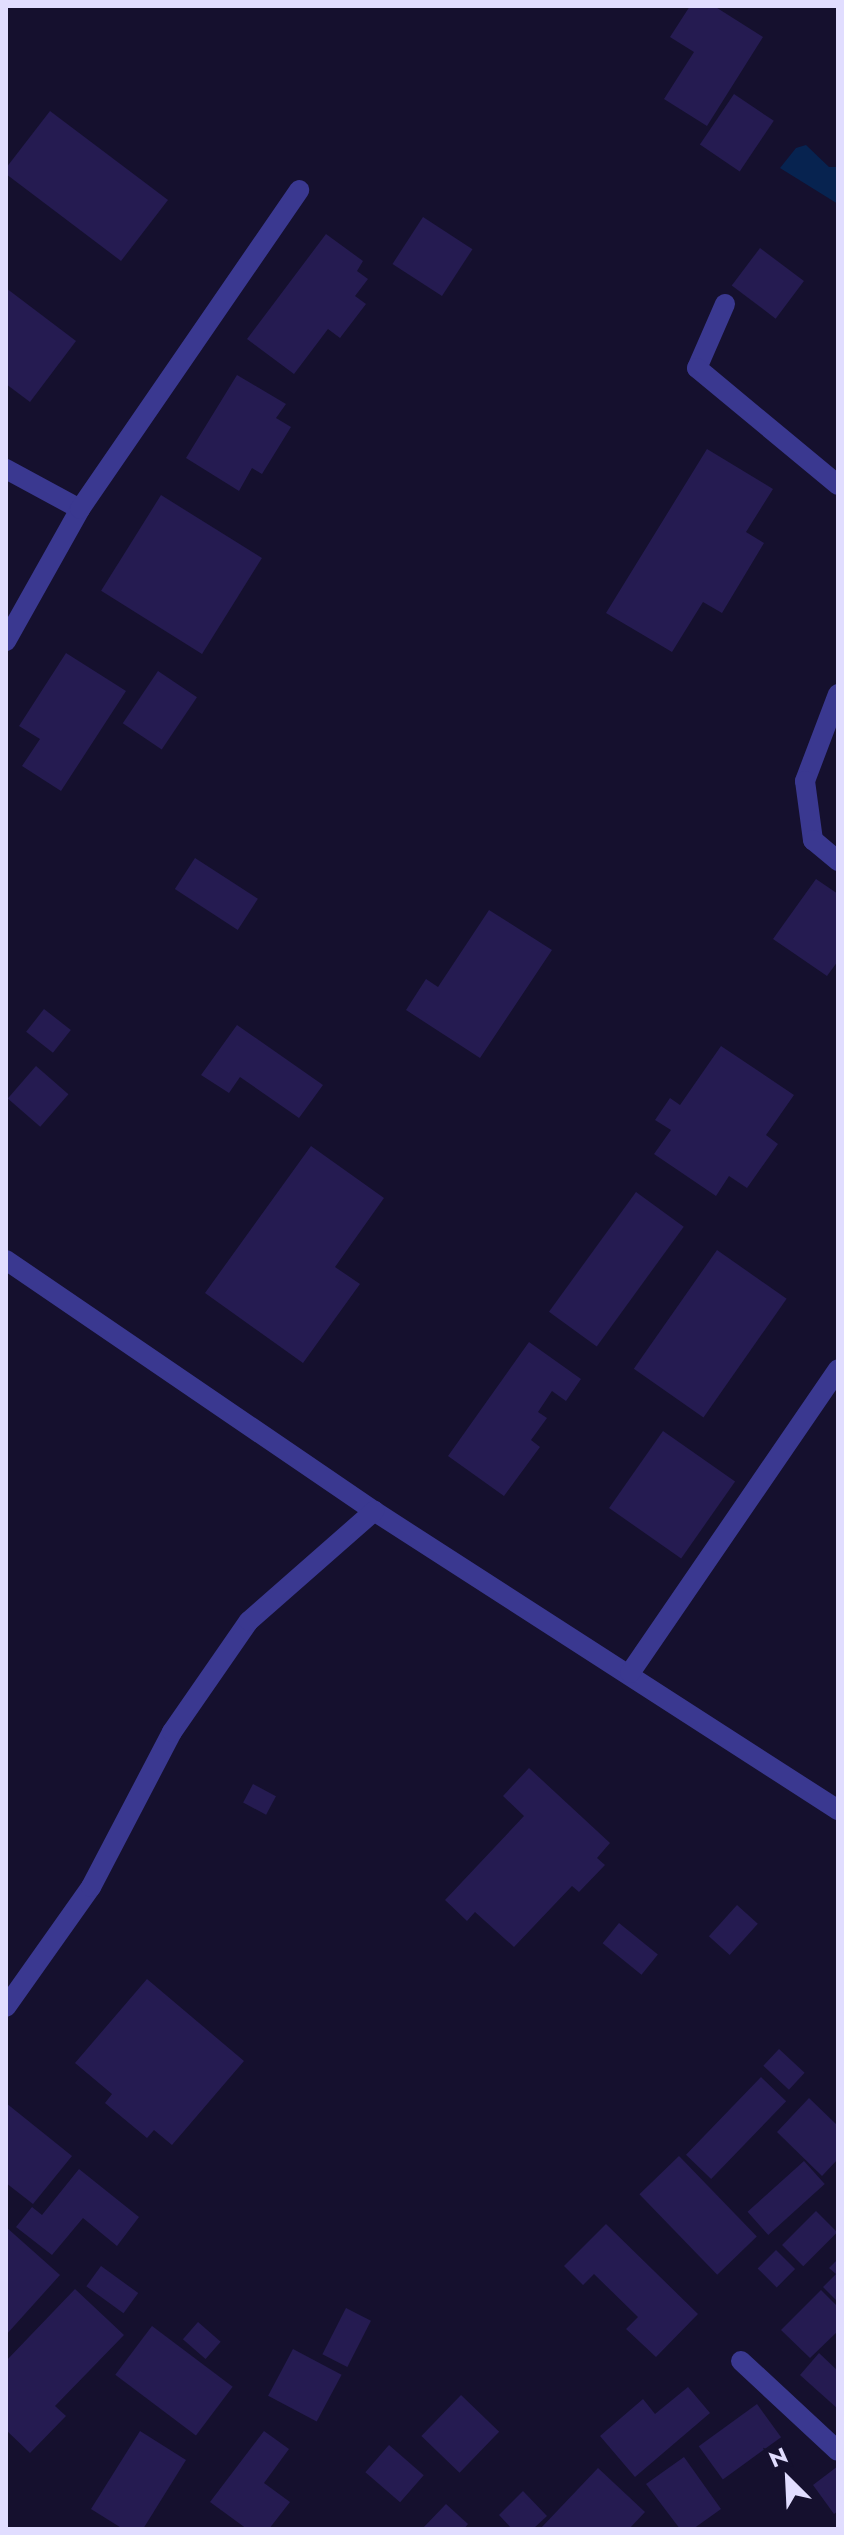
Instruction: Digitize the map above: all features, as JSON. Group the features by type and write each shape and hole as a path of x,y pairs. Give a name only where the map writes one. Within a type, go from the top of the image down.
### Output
{"street":[{"path":"6,641 80,509 299,190"},
{"path":"725,304 697,368 838,485"},
{"path":"6,469 80,509"},
{"path":"838,694 805,781 813,840 838,861"},
{"path":"6,1260 374,1511 630,1673 838,1810"},
{"path":"630,1673 838,1369"},
{"path":"6,2007 91,1887 172,1732 249,1621 374,1511"},
{"path":"741,2361 838,2451"}],"water":[{"path":"806,145 829,167 838,167 838,204 780,168 796,148"}],"building":[{"path":"690,6 714,6 763,37 707,126 664,99 694,52 670,37"},
{"path":"734,94 774,121 740,171 700,145"},
{"path":"50,111 168,200 121,261 6,174 6,168"},
{"path":"423,217 472,249 442,296 393,264"},
{"path":"326,234 363,261 357,271 368,279 355,296 366,304 340,338 328,329 294,374 247,339"},
{"path":"760,248 804,281 776,319 732,286"},
{"path":"6,288 76,341 30,402 6,384"},
{"path":"237,375 286,404 276,418 291,427 262,474 252,468 239,491 186,458"},
{"path":"707,449 773,489 746,532 764,543 722,613 703,602 672,652 606,613"},
{"path":"161,495 262,558 202,654 101,591"},
{"path":"66,653 126,691 61,791 22,766 40,739 19,726"},
{"path":"158,671 197,697 162,750 123,723"},
{"path":"195,858 258,899 238,930 175,889"},
{"path":"816,879 838,894 838,961 827,976 773,939"},
{"path":"489,910 552,950 480,1058 406,1010 426,979 438,987"},
{"path":"44,1009 71,1030 53,1053 26,1032"},
{"path":"237,1025 323,1085 299,1118 240,1077 229,1093 201,1075"},
{"path":"721,1046 794,1095 766,1135 778,1144 747,1188 729,1176 716,1196 654,1154 671,1130 655,1120 670,1098 680,1105"},
{"path":"36,1066 68,1094 40,1127 8,1098"},
{"path":"311,1146 384,1198 335,1267 360,1284 303,1363 205,1293"},
{"path":"636,1192 684,1227 597,1346 549,1312"},
{"path":"717,1250 787,1299 703,1418 634,1369"},
{"path":"529,1342 581,1379 566,1401 552,1391 538,1412 547,1418 531,1440 540,1447 504,1496 448,1456"},
{"path":"663,1431 735,1481 681,1558 609,1508"},
{"path":"529,1768 610,1843 597,1858 605,1865 579,1892 572,1886 514,1947 475,1912 467,1921 445,1900 524,1816 503,1796"},
{"path":"253,1784 276,1796 266,1815 243,1803"},
{"path":"737,1905 758,1924 730,1955 709,1936"},
{"path":"619,1923 658,1954 641,1975 603,1943"},
{"path":"147,1979 244,2061 172,2145 154,2130 147,2138 105,2103 112,2094 75,2063"},
{"path":"779,2049 805,2073 789,2090 763,2066"},
{"path":"761,2077 786,2101 711,2179 686,2155"},
{"path":"809,2098 838,2126 838,2159 822,2176 777,2132"},
{"path":"6,2103 72,2156 33,2204 6,2183"},
{"path":"679,2156 757,2237 717,2275 639,2194"},
{"path":"804,2161 825,2184 768,2235 748,2212"},
{"path":"79,2169 139,2217 117,2246 83,2218 52,2255 16,2227 32,2207 42,2215"},
{"path":"816,2211 837,2232 803,2266 782,2245"},
{"path":"606,2224 698,2314 656,2357 626,2329 638,2317 594,2274 583,2285 564,2266"},
{"path":"6,2227 60,2275 6,2335"},
{"path":"776,2250 795,2269 777,2287 758,2268"},
{"path":"838,2259 838,2302 823,2287 836,2274 829,2268"},
{"path":"101,2266 138,2293 124,2313 86,2286"},
{"path":"75,2289 124,2335 55,2406 66,2416 30,2453 6,2430 6,2361"},
{"path":"821,2290 838,2307 838,2331 810,2358 781,2330"},
{"path":"346,2308 371,2321 347,2367 322,2354"},
{"path":"198,2322 221,2342 206,2359 183,2339"},
{"path":"152,2326 233,2387 196,2436 115,2375"},
{"path":"293,2349 342,2375 317,2422 268,2396"},
{"path":"819,2353 838,2371 838,2409 800,2375"},
{"path":"688,2387 710,2413 635,2477 600,2436 643,2399 655,2414"},
{"path":"461,2395 499,2432 460,2473 421,2436"},
{"path":"757,2404 781,2437 723,2479 699,2446"},
{"path":"140,2431 186,2460 143,2529 123,2529 91,2509"},
{"path":"264,2431 289,2449 264,2483 290,2502 269,2529 247,2529 210,2502"},
{"path":"389,2445 424,2475 400,2502 365,2472"},
{"path":"684,2457 721,2509 693,2529 680,2529 646,2484"},
{"path":"838,2466 838,2511 834,2514 813,2485"},
{"path":"598,2468 645,2512 629,2529 540,2529"},
{"path":"523,2491 547,2516 533,2529 512,2529 499,2515"},
{"path":"446,2504 468,2524 464,2529 422,2529"}]}
